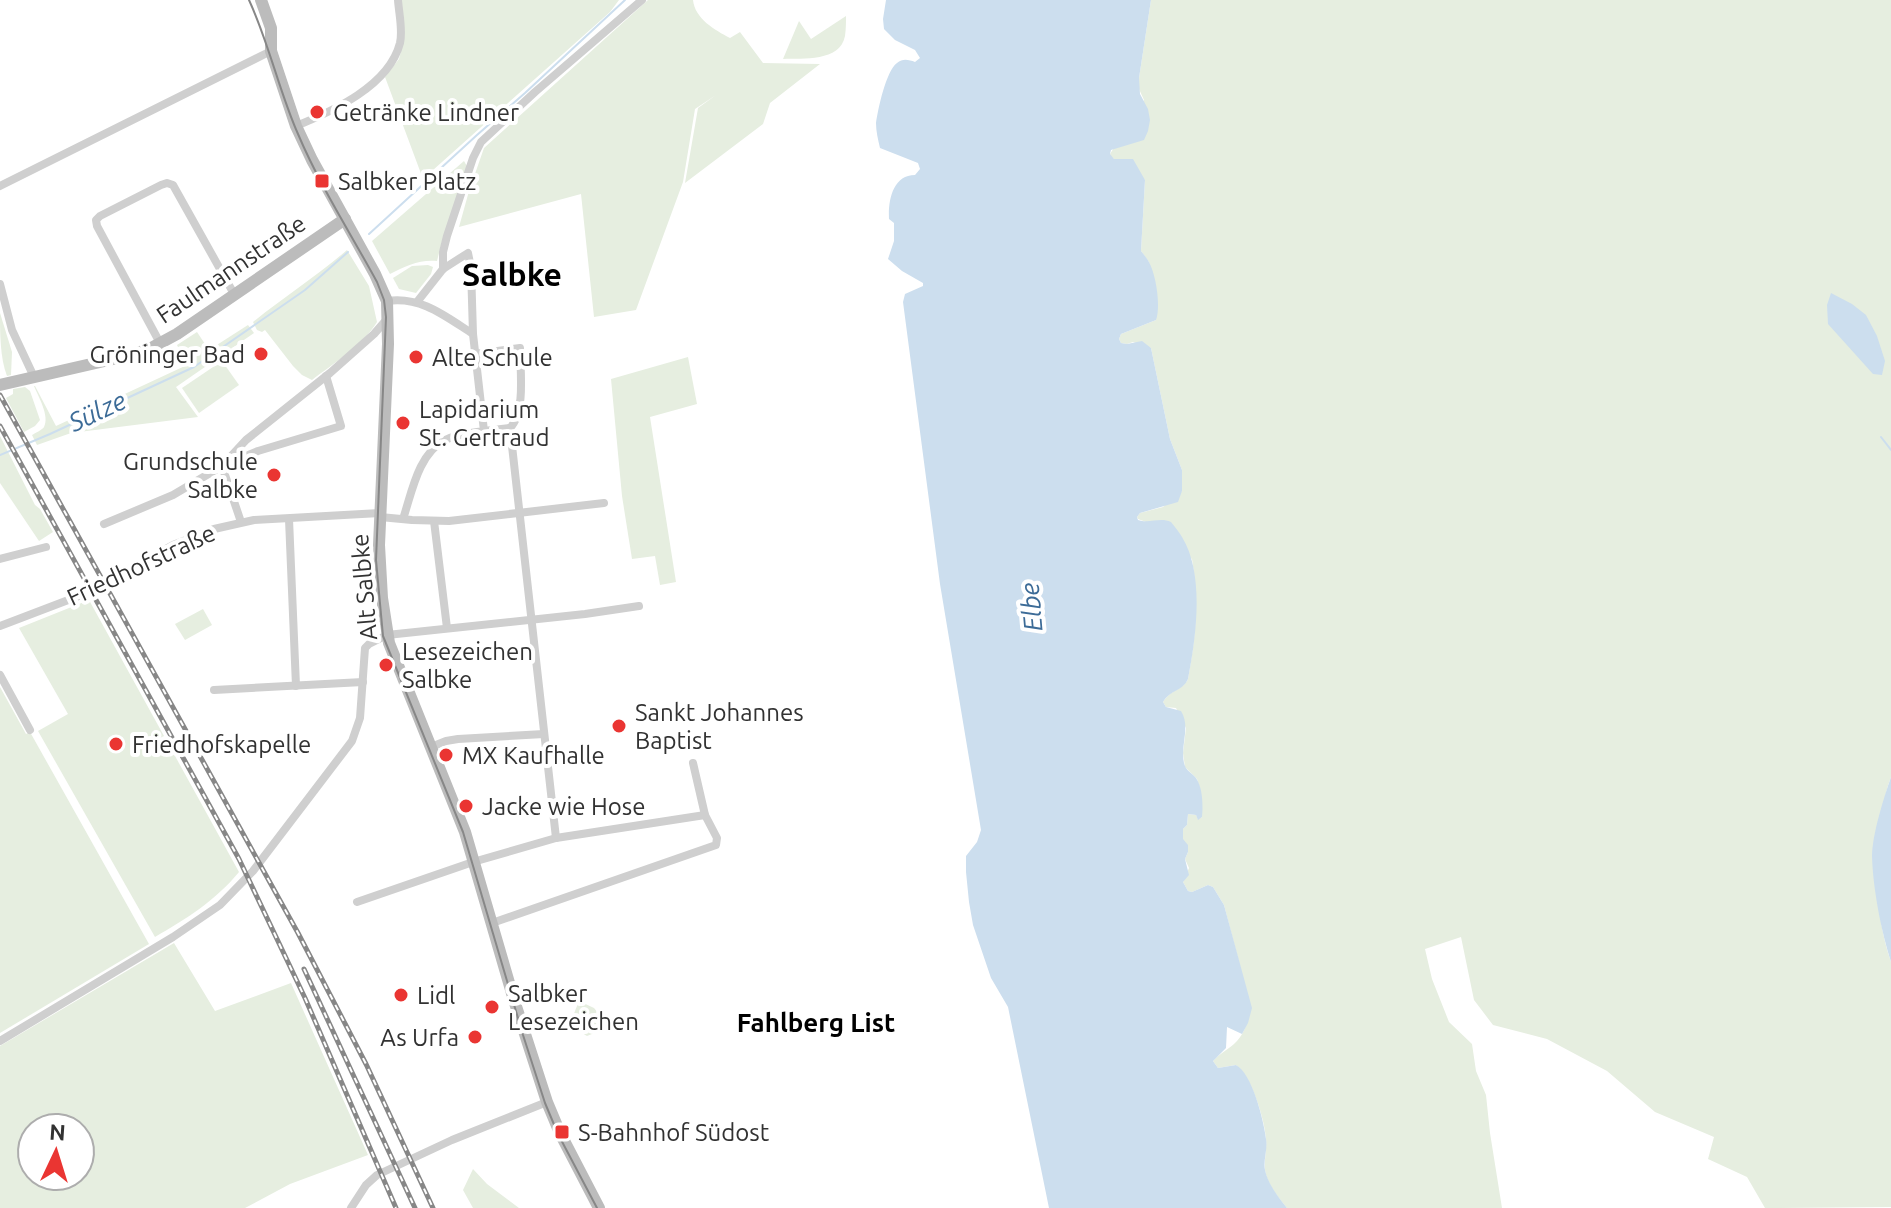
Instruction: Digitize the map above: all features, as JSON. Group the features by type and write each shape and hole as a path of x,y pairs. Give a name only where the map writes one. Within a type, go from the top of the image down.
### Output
{"main road":[{"name":"Alt Salbke","path":"261,0 271,28 271,51 296,126 387,301 379,565 392,653 465,832 547,1102 599,1208"},
{"name":"Faulmannstraße","path":"0,385 135,354 160,343 345,219"}],"street":[{"path":"296,126 349,102 389,68 401,40 398,0"},
{"path":"443,269 447,236 481,142 642,0"},
{"path":"0,186 271,51"},
{"path":"160,343 97,226 101,215 161,185 172,185 234,294"},
{"path":"417,302 443,269 468,253 484,431"},
{"path":"0,284 12,330 34,377"},
{"path":"387,301 417,302 439,311 473,334"},
{"path":"222,466 246,440 326,376 374,334 388,317"},
{"path":"403,519 420,469 433,449 447,439 510,428 515,423 520,403 520,348 475,354"},
{"path":"104,524 173,495 249,454 341,426 326,376"},
{"path":"510,428 556,838"},
{"path":"222,466 241,522"},
{"name":"Friedhofstraße","path":"0,626 84,594 187,538 241,522 380,515 434,521 604,503"},
{"path":"289,519 296,686"},
{"path":"434,521 447,628"},
{"path":"0,559 46,547"},
{"path":"0,1041 187,928 212,912 233,893 350,745 359,724 365,647 370,643 387,635 639,606"},
{"path":"0,675 30,730"},
{"path":"214,690 363,682"},
{"path":"431,747 458,739 544,734"},
{"path":"492,923 716,845 717,839 705,815 693,763"},
{"path":"357,902 475,861 556,838 705,815"},
{"path":"351,1208 364,1187 376,1176 452,1140 547,1102"}],"shaded area":[{"path":"402,0 619,0 610,12 423,179 385,77 399,59 402,47"},
{"path":"648,0 693,0 698,13 707,23 730,38 740,32 763,63 820,64 770,103 763,124 685,183 698,108 716,95 695,109 683,182 636,310 594,317 581,194 459,227 484,148"},
{"path":"1151,0 1891,0 1891,777 1883,810 1879,890 1880,917 1891,962 1891,1207 1765,1208 1747,1177 1708,1159 1714,1137 1655,1112 1607,1071 1547,1039 1493,1025 1474,1000 1461,937 1425,949 1432,979 1449,1022 1472,1044 1476,1071 1486,1095 1502,1208 1287,1208 1273,1190 1265,1170 1263,1121 1252,1088 1236,1065 1218,1068 1213,1061 1241,1036 1251,1008 1224,905 1213,887 1208,885 1192,892 1183,882 1189,868 1185,859 1188,852 1182,839 1183,829 1187,825 1188,814 1196,815 1198,819 1202,817 1200,789 1197,779 1185,767 1186,728 1176,708 1166,707 1163,702 1188,679 1196,619 1192,559 1137,517 1140,513 1163,507 1182,491 1182,470 1170,439 1151,348 1133,342 1121,343 1119,339 1121,334 1156,320 1149,262 1141,251 1145,180 1110,154 1144,100 1139,89 1139,78"},
{"path":"846,16 845,36 836,50 820,57 783,59 799,21 811,39"},
{"path":"464,161 468,168 437,261 413,264 390,274 372,241"},
{"path":"347,250 369,286 377,322 356,346 312,380 302,375 265,330 257,330 253,322"},
{"path":"412,266 433,267 431,274 416,293 399,289 393,278"},
{"path":"0,313 12,352 11,375 7,376 0,337"},
{"path":"248,325 254,333 176,387 198,417 71,433 37,445 32,435 44,427 46,417 34,386 56,426 187,365 177,345 197,332 209,350"},
{"path":"688,357 697,404 650,417 676,582 660,585 655,556 632,559 622,496 611,379"},
{"path":"222,361 239,385 199,413 182,388"},
{"path":"25,387 30,391 40,420 24,432 6,398 13,394 13,389"},
{"path":"0,436 35,505 53,532 39,541 0,483"},
{"path":"89,600 239,872 210,901 155,937 38,731 68,714 19,628"},
{"path":"203,609 212,625 185,640 175,624"},
{"path":"0,687 26,734 30,732 149,944 0,1033"},
{"path":"174,943 215,1011 291,983 368,1155 290,1184 245,1208 0,1208 0,1046"},
{"path":"579,1001 594,1008 608,1025 607,1028 587,1036 579,1031 573,1016"},
{"path":"473,1169 519,1208 473,1208 463,1190"}],"water":[{"name":"Elbe","path":"886,0 1151,0 1139,78 1140,94 1150,120 1148,131 1144,140 1111,150 1110,154 1114,159 1133,159 1145,180 1141,251 1154,275 1157,314 1156,320 1121,334 1119,339 1127,344 1142,341 1151,348 1170,439 1182,470 1182,491 1178,502 1140,513 1137,517 1142,521 1171,522 1182,537 1194,569 1196,626 1188,679 1163,702 1166,707 1181,711 1184,717 1184,763 1196,778 1202,797 1202,817 1198,820 1196,815 1188,814 1187,825 1183,829 1183,839 1188,845 1185,859 1189,875 1183,882 1192,892 1208,885 1213,887 1224,905 1252,1008 1242,1034 1227,1027 1226,1048 1213,1061 1218,1068 1236,1065 1247,1077 1265,1131 1266,1175 1287,1208 1049,1208 1008,1007 991,978 973,925 969,902 966,856 977,842 981,830 940,584 903,302 905,294 923,286 923,283 888,259 894,241 894,223 889,219 893,190 902,179 915,175 920,169 918,163 880,148 876,126 883,91 893,67 902,60 915,62 920,58 915,50 895,40 884,29"},
{"path":"1831,293 1866,315 1885,361 1882,375 1873,374 1828,324 1827,305"},
{"path":"1891,777 1891,962 1878,910 1872,856 1876,827"}],"waterway":[{"name":"Sülze","path":"369,234 625,0"},
{"name":"Sülze","path":"0,455 194,367 305,290 348,252"},
{"path":"1881,437 1891,450"}],"tram line":[{"path":"249,0 291,118 384,300 386,317 376,560 383,636 463,832 545,1103 597,1208"}],"railway":[{"path":"0,395 298,933 366,1064 433,1208"},
{"path":"0,426 239,859 305,998 396,1208"},
{"path":"304,969 415,1208"}],"place":[{"name":"Getränke Lindner","path":"317,112"},
{"name":"Salbker Platz","path":"322,181"},
{"name":"Gröninger Bad","path":"261,354"},
{"name":"Alte Schule","path":"416,357"},
{"name":"Lapidarium St. Gertraud","path":"403,423"},
{"name":"Grundschule Salbke","path":"274,475"},
{"name":"Lesezeichen Salbke","path":"386,665"},
{"name":"Sankt Johannes Baptist","path":"619,726"},
{"name":"Friedhofskapelle","path":"116,744"},
{"name":"MX Kaufhalle","path":"446,755"},
{"name":"Jacke wie Hose","path":"466,806"},
{"name":"Lidl","path":"401,995"},
{"name":"Salbker Lesezeichen","path":"492,1007"},
{"name":"As Urfa","path":"475,1037"},
{"name":"S-Bahnhof Südost","path":"562,1132"}],"district":[{"name":"Salbke","path":"512,274"},
{"name":"Fahlberg List","path":"816,1022"}]}
